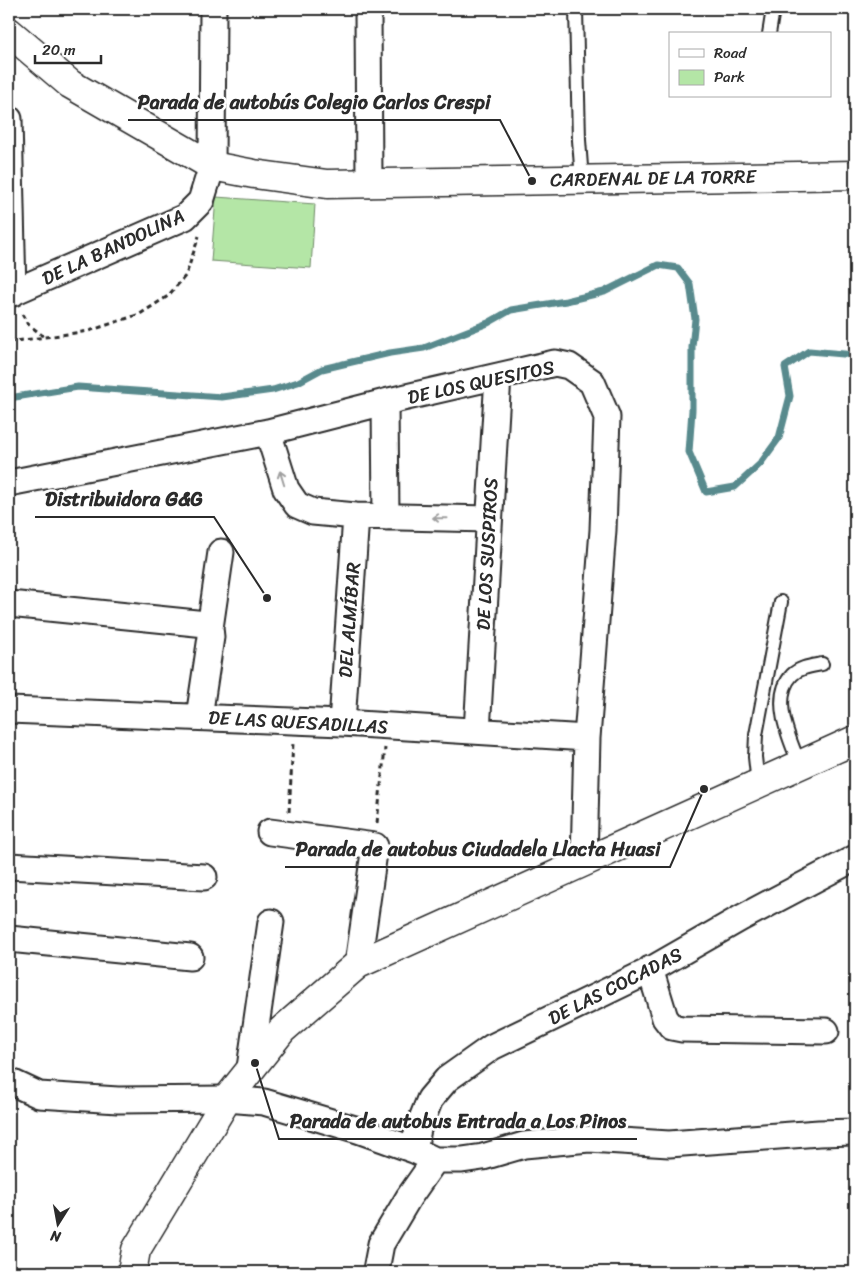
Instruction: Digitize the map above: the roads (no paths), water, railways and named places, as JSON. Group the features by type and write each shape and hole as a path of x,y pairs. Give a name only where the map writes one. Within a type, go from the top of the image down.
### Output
{"street":[{"name":"DE LA BANDOLINA","path":"11,294 185,217 201,201 212,166 213,9"},
{"path":"368,9 369,184"},
{"name":"CARDENAL DE LA TORRE","path":"9,32 70,84 212,166 254,174 327,184 855,175"},
{"path":"9,119 11,294"},
{"name":"DE LOS QUESITOS","path":"9,482 268,432 385,402 554,363 569,366 592,382 607,417 603,530 587,738 584,862"},
{"name":"DE LOS SUSPIROS","path":"477,731 498,376"},
{"path":"385,402 386,517"},
{"path":"268,432 286,489 297,504 313,512 356,516 489,520"},
{"name":"DEL ALMÍBAR","path":"342,723 356,516"},
{"path":"199,717 221,552"},
{"path":"9,604 206,624 210,628"},
{"name":"DE LAS QUESADILLAS","path":"9,710 342,723 587,738"},
{"path":"132,1272 136,1250 227,1098 282,1030 358,964 855,740"},
{"path":"279,834 375,846 358,964"},
{"name":"DE LAS COCADAS","path":"378,1272 376,1270 382,1244 408,1197 424,1155 418,1129 430,1099 447,1079 492,1047 650,969 741,918 855,858"},
{"path":"9,866 204,877"},
{"path":"250,1068 271,922"},
{"path":"9,939 190,957"},
{"path":"650,969 665,1018 672,1027 682,1029 826,1031"},
{"path":"9,1081 40,1095 118,1100 227,1098 264,1102 358,1130 424,1155 462,1160 524,1145 589,1139 669,1144 855,1132"}],"lane":[{"path":"576,9 579,140 582,180"},
{"path":"769,32 772,9"},
{"path":"758,784 755,756 756,735 781,602"},
{"path":"800,765 788,737 783,718 785,688 792,675 805,667 822,664"}],"waterway":[{"path":"9,398 78,387 222,397 273,390 298,382 322,369 390,353 424,348 488,323 511,310 566,301 604,292 658,265 678,268 690,284 695,319 692,347 692,410 689,452 706,492 735,487 760,464 779,438 790,396 785,367 809,351 855,355"}],"place":[{"name":"Parada de autobús Colegio Carlos Crespi","path":"532,181"},
{"name":"Distribuidora G&G","path":"267,598"},
{"name":"Parada de autobus Ciudadela Llacta Huasi","path":"704,789"},
{"name":"Parada de autobus Entrada a Los Pinos","path":"255,1063"}]}
